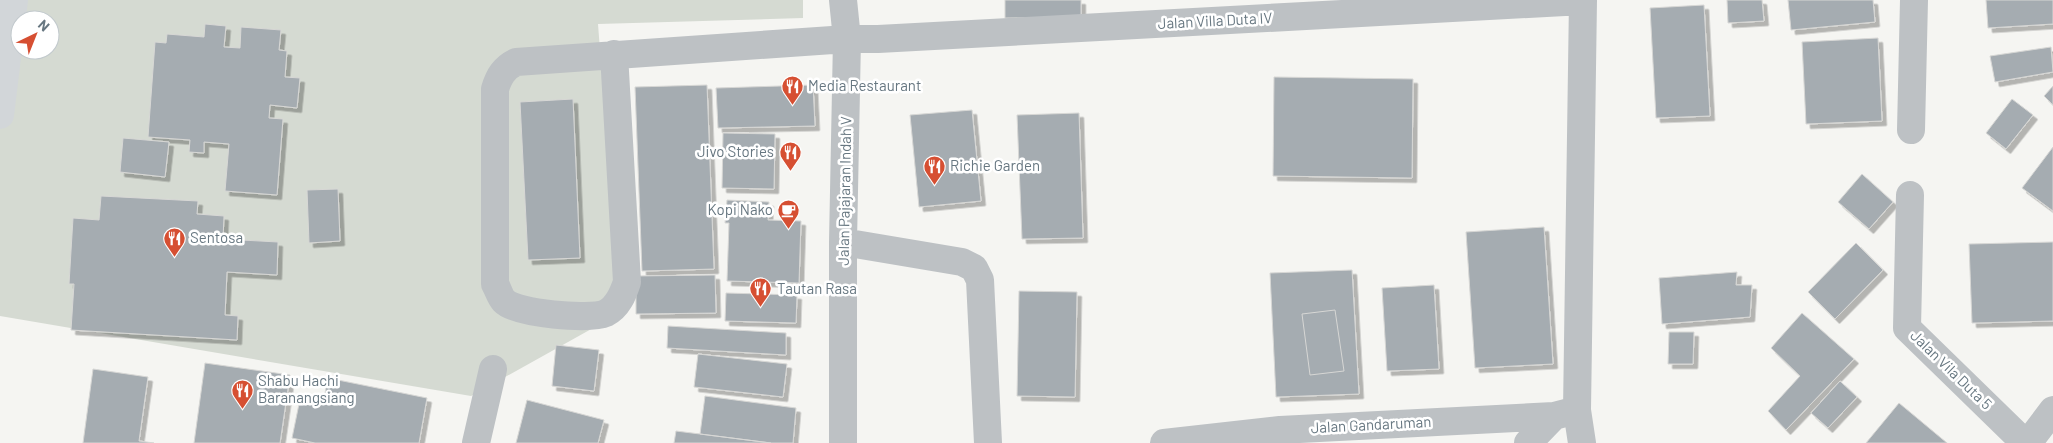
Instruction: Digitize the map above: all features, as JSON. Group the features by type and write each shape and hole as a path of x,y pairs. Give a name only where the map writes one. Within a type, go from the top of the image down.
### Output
{"highway":[{"path":"0,115 14,0"}],"street":[{"name":"Jalan Pajajaran Indah V","path":"843,0 847,39 843,443"},
{"path":"1911,130 1914,0"},
{"name":"Jalan Villa Duta IV","path":"614,54 627,282 620,300 607,313 589,317 523,310 505,302 495,284 494,89 498,78 507,66 516,62 614,54 847,39 898,38 1583,1"},
{"path":"1582,443 1566,413 1583,1"},
{"name":"Jalan Vila Duta 5","path":"1910,195 1907,328 2026,443"},
{"path":"844,242 962,262 974,268 980,280 988,443"},
{"path":"476,443 493,368"},
{"path":"2026,443 2053,410"},
{"path":"1528,443 1566,413"},
{"name":"Jalan Gandaruman","path":"1164,443 1280,430 1566,413"}],"shaded area":[{"path":"0,0 803,0 803,18 598,24 620,313 471,396 0,316"}],"building":[{"path":"1005,0 1081,0 1081,17 1005,18"},
{"path":"1727,0 1762,0 1764,21 1728,23"},
{"path":"1788,0 1873,0 1875,22 1791,30"},
{"path":"1986,0 2053,0 2053,24 1988,28"},
{"path":"1704,5 1710,116 1656,118 1650,8"},
{"path":"205,24 226,26 224,47 240,48 241,27 281,30 279,50 287,51 285,77 300,78 297,108 270,105 269,118 283,119 277,195 225,191 229,144 204,142 204,153 189,152 190,140 148,137 155,42 166,43 167,34 204,37"},
{"path":"1878,38 1882,121 1806,124 1802,42"},
{"path":"2051,47 2053,72 1995,82 1990,56"},
{"path":"1274,77 1413,79 1412,178 1273,176"},
{"path":"707,85 714,269 642,271 635,87"},
{"path":"813,85 815,126 718,128 716,88"},
{"path":"2053,86 2053,105 2044,96"},
{"path":"573,99 580,258 528,260 520,102"},
{"path":"2012,99 2033,115 2006,149 1986,133"},
{"path":"972,110 981,201 919,207 910,115"},
{"path":"1079,113 1083,238 1022,239 1017,115"},
{"path":"723,133 775,134 774,189 722,188"},
{"path":"123,138 169,142 165,177 120,172"},
{"path":"2053,147 2053,211 2022,188"},
{"path":"1862,174 1893,202 1869,229 1838,202"},
{"path":"338,189 340,241 309,243 307,190"},
{"name":"Sentosa","path":"101,196 198,201 197,214 224,216 223,239 278,242 277,275 227,272 225,315 238,316 237,340 71,330 74,284 69,284 73,218 99,220"},
{"path":"727,200 769,202 768,220 801,221 799,283 727,281 729,223 725,223"},
{"path":"1544,227 1553,364 1475,368 1466,232"},
{"path":"2053,242 2053,321 1972,323 1969,244"},
{"path":"1856,243 1883,270 1835,319 1808,292"},
{"path":"1352,270 1359,394 1276,397 1270,273"},
{"path":"1737,272 1736,285 1752,285 1750,317 1662,324 1659,278"},
{"path":"715,275 716,313 636,314 636,276"},
{"path":"1434,285 1439,369 1387,371 1382,288"},
{"path":"1019,291 1077,292 1075,397 1017,396"},
{"name":"Tautan Rasa","path":"726,293 797,295 796,323 725,321"},
{"path":"1335,310 1344,371 1310,375 1302,314"},
{"path":"1802,313 1854,359 1786,430 1768,411 1800,376 1771,348"},
{"path":"668,326 786,333 786,355 667,348"},
{"path":"1669,332 1694,332 1693,364 1668,364"},
{"path":"556,345 599,350 594,391 552,386"},
{"path":"698,354 787,364 783,397 694,387"},
{"name":"Shabu Hachi Baranangsiang","path":"205,363 290,375 280,443 194,443"},
{"path":"93,369 148,377 139,441 154,443 83,443"},
{"path":"328,378 427,398 419,443 315,443 292,438 300,399 323,403"},
{"path":"1840,381 1857,397 1828,428 1811,413"},
{"path":"705,396 796,408 793,443 771,443 700,434"},
{"path":"527,400 604,420 598,443 516,443"},
{"path":"1899,403 1947,443 1866,443"},
{"path":"676,431 700,434 771,443 674,443"}],"place":[{"name":"Media Restaurant","path":"792,105"},
{"name":"Jivo Stories","path":"790,171"},
{"name":"Richie Garden","path":"934,185"},
{"name":"Kopi Nako","path":"789,229"},
{"name":"Sentosa","path":"174,257"},
{"name":"Tautan Rasa","path":"761,308"},
{"name":"Shabu Hachi Baranangsiang","path":"242,409"}]}
